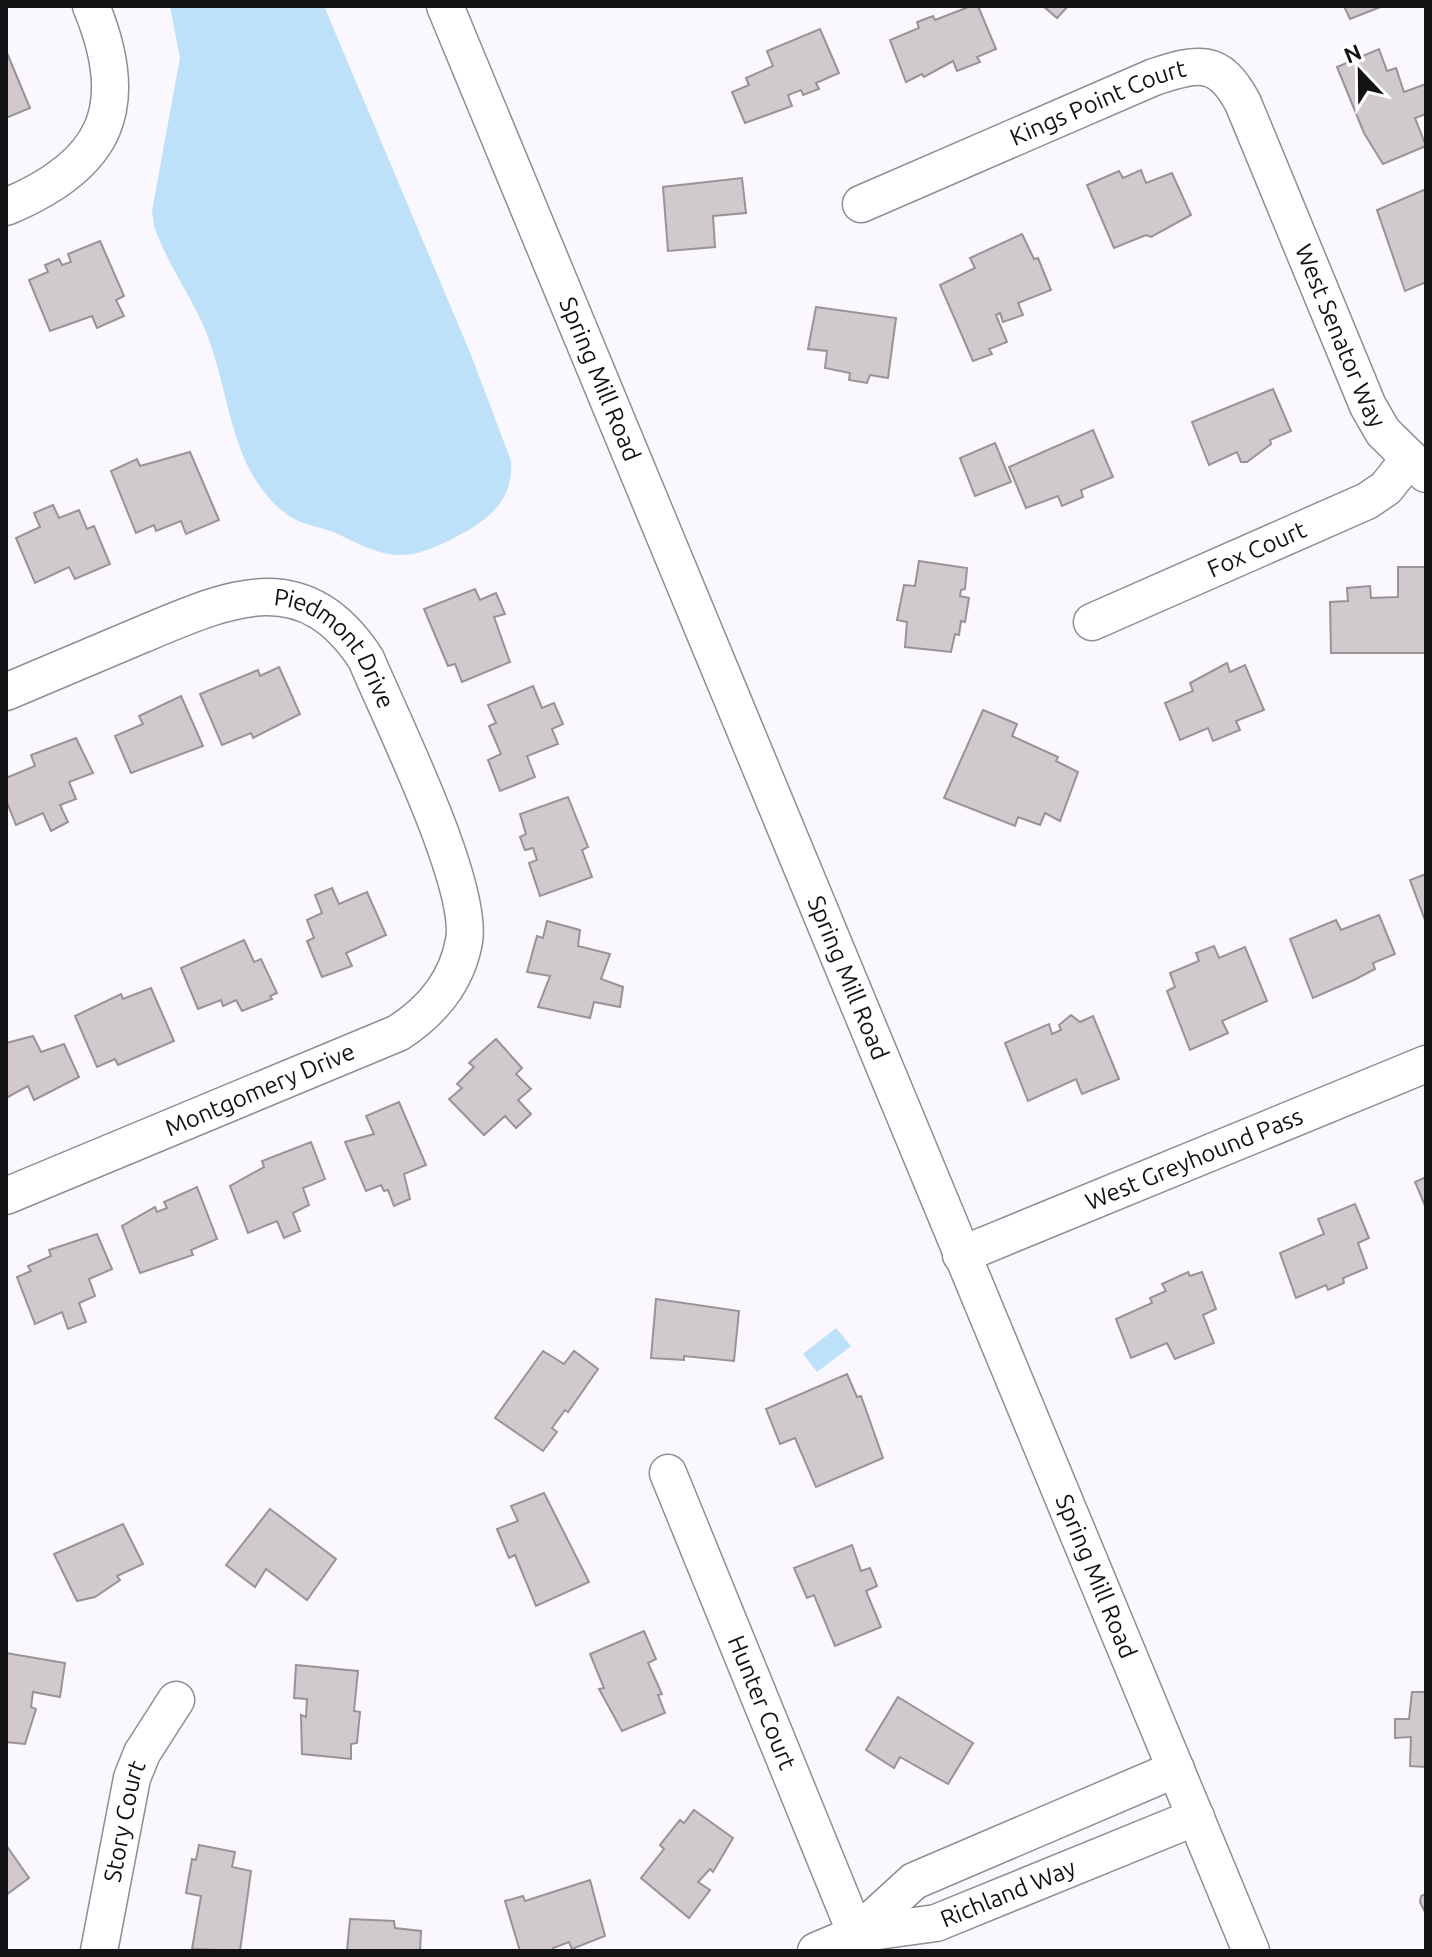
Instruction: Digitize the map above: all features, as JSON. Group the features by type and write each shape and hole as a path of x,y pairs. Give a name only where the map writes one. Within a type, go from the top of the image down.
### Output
{"street":[{"path":"6,207 56,183 86,155 109,112 111,63 91,6"},
{"name":"Spring Mill Road","path":"445,6 1251,1951"},
{"name":"Kings Point Court","path":"861,204 1187,66 1214,68 1231,80 1276,183"},
{"name":"West Senator Way","path":"1276,183 1368,406 1383,432 1417,466"},
{"name":"Fox Court","path":"1092,622 1367,501 1417,466"},
{"name":"Piedmont Drive","path":"6,692 221,602 263,595 291,600 325,615 349,632 366,659 449,859 461,895 464,933"},
{"name":"Montgomery Drive","path":"6,1196 398,1033 422,1018 433,1005 455,971 464,933"},
{"name":"West Greyhound Pass","path":"961,1255 1426,1064"},
{"name":"Hunter Court","path":"668,1473 860,1942"},
{"name":"Story Court","path":"99,1951 132,1778 142,1753 176,1700"},
{"path":"860,1942 914,1881 1176,1769"},
{"name":"Richland Way","path":"816,1951 936,1923 1196,1817"}],"water":[{"path":"170,6 324,6 471,355 511,461 511,475 503,498 487,517 466,531 423,551 397,555 384,553 289,516 268,497 253,476 233,427 203,325 154,226 152,211 180,58"},
{"path":"836,1328 851,1346 817,1372 803,1354"}],"building":[{"path":"978,6 996,49 977,57 980,62 957,71 953,61 924,77 922,74 906,82 890,40 919,28 917,22 933,16 935,20"},
{"path":"1043,6 1068,6 1057,18"},
{"path":"1344,6 1383,6 1350,19"},
{"path":"820,29 839,73 816,83 819,89 803,95 801,90 788,95 792,106 745,123 732,92 749,85 746,78 773,66 767,51"},
{"path":"1379,49 1387,71 1396,68 1404,92 1426,84 1426,114 1415,118 1426,146 1383,164 1364,133 1337,67"},
{"path":"6,54 30,108 6,118"},
{"path":"1141,170 1146,183 1172,173 1191,215 1151,237 1146,235 1114,248 1087,185 1119,171 1123,178"},
{"path":"742,178 746,213 713,216 715,247 668,251 663,187"},
{"path":"1426,189 1426,282 1405,291 1377,210"},
{"path":"1022,234 1034,259 1038,258 1051,290 1018,303 1023,315 1003,322 1000,313 996,315 1007,342 989,349 992,354 973,361 940,285 975,268 970,258"},
{"path":"100,241 124,296 116,300 124,316 97,328 92,316 50,331 29,280 48,272 45,265 59,259 62,265 71,262 68,254"},
{"path":"816,307 896,318 888,378 870,375 867,383 849,380 850,373 825,368 827,351 808,349"},
{"path":"1273,389 1291,431 1270,440 1271,444 1247,462 1241,462 1237,452 1209,465 1192,422"},
{"path":"1093,430 1113,477 1081,490 1083,497 1062,506 1058,496 1026,508 1009,467"},
{"path":"995,443 1011,482 975,496 960,458"},
{"path":"190,452 219,520 186,534 181,521 156,531 154,525 136,533 111,471 137,459 140,466"},
{"path":"53,505 59,518 79,510 87,529 94,526 110,564 75,579 69,567 35,583 16,538 40,527 34,513"},
{"path":"919,561 967,568 965,589 961,590 960,596 969,598 965,622 961,621 951,652 905,647 907,622 897,620 904,585 915,586"},
{"path":"1398,567 1426,567 1425,653 1331,653 1330,602 1348,601 1347,588 1370,586 1371,598 1398,597"},
{"path":"475,589 480,600 496,593 505,614 494,617 510,662 462,682 455,664 448,666 424,609"},
{"path":"1227,663 1230,672 1245,665 1264,710 1236,721 1240,730 1213,741 1208,728 1180,740 1165,703 1193,691 1190,683"},
{"path":"279,667 300,714 253,738 251,733 222,745 200,694 258,670 260,676"},
{"path":"533,686 542,708 554,703 563,724 552,729 558,744 527,756 535,777 500,791 488,760 501,754 489,726 496,723 488,705"},
{"path":"181,696 203,746 131,773 115,736 143,724 139,716"},
{"path":"983,710 1017,724 1012,736 1058,757 1056,761 1078,772 1060,821 1045,813 1040,825 1018,817 1015,826 944,798"},
{"path":"76,738 93,773 69,782 76,799 60,805 68,822 51,831 43,813 16,825 6,800 6,778 35,766 31,755"},
{"path":"568,797 588,847 582,850 592,877 540,896 529,863 537,860 533,848 525,850 520,837 526,834 520,814"},
{"path":"1426,874 1426,923 1410,880"},
{"path":"332,888 339,904 367,892 386,935 346,953 352,966 322,977 307,941 314,938 307,920 322,913 315,895"},
{"path":"1379,915 1395,954 1373,963 1375,969 1313,998 1290,939 1336,920 1341,930"},
{"path":"547,921 580,930 578,946 610,954 601,979 623,987 620,1007 594,1002 590,1018 538,1007 550,976 527,972 537,936 543,938"},
{"path":"244,940 254,962 261,959 277,993 270,996 272,999 242,1011 236,1000 223,1006 221,1000 198,1009 181,968"},
{"path":"1214,946 1219,958 1245,947 1267,1001 1222,1021 1228,1033 1190,1050 1167,991 1175,987 1170,973 1199,961 1196,953"},
{"path":"151,988 174,1041 118,1065 115,1059 97,1067 75,1016 121,994 123,999"},
{"path":"1071,1015 1080,1022 1093,1016 1119,1079 1082,1094 1076,1079 1028,1101 1005,1043 1049,1024 1052,1034 1061,1030 1059,1025"},
{"path":"33,1036 41,1052 64,1044 79,1077 34,1100 28,1086 6,1098 6,1043"},
{"path":"496,1039 522,1068 516,1074 531,1089 518,1100 531,1114 516,1128 505,1116 484,1135 449,1099 462,1088 457,1084 474,1067 469,1063"},
{"path":"399,1102 426,1165 404,1174 410,1199 394,1206 388,1190 384,1191 381,1185 366,1191 345,1142 374,1134 366,1116"},
{"path":"311,1142 325,1179 303,1188 309,1205 293,1213 300,1231 284,1238 277,1221 248,1233 230,1186 264,1167 262,1161"},
{"path":"1426,1177 1426,1208 1415,1182"},
{"path":"197,1187 217,1239 191,1250 193,1255 140,1273 122,1226 155,1207 157,1212 167,1208 164,1202"},
{"path":"1355,1204 1369,1238 1358,1243 1367,1268 1343,1278 1344,1283 1328,1290 1326,1285 1296,1298 1280,1253 1324,1234 1318,1219"},
{"path":"97,1234 112,1269 89,1279 95,1296 79,1303 86,1322 68,1329 62,1312 35,1324 17,1277 31,1271 28,1266 51,1256 49,1250"},
{"path":"1188,1272 1190,1276 1202,1272 1216,1309 1203,1315 1214,1343 1175,1359 1167,1343 1131,1358 1116,1319 1152,1303 1150,1298 1166,1291 1162,1284"},
{"path":"656,1299 739,1311 734,1361 684,1356 684,1360 651,1358"},
{"path":"543,1351 564,1364 574,1351 598,1369 568,1412 565,1410 552,1428 557,1432 543,1451 495,1418"},
{"path":"847,1374 857,1397 861,1396 883,1458 816,1487 795,1438 780,1444 766,1409"},
{"path":"544,1493 589,1582 536,1606 515,1555 509,1558 497,1529 518,1521 511,1506"},
{"path":"270,1509 336,1559 307,1600 266,1569 255,1587 226,1565"},
{"path":"123,1524 143,1564 117,1576 120,1580 95,1597 77,1601 54,1554"},
{"path":"852,1545 861,1571 870,1568 877,1586 866,1591 881,1627 835,1646 814,1595 807,1598 794,1568"},
{"path":"644,1631 656,1659 648,1663 662,1694 658,1695 665,1713 622,1731 599,1689 604,1688 590,1654"},
{"path":"6,1653 65,1663 60,1697 33,1692 31,1707 36,1709 25,1744 6,1742"},
{"path":"296,1665 358,1671 354,1711 360,1712 357,1743 351,1744 351,1759 302,1754 301,1715 306,1717 307,1699 294,1698"},
{"path":"1412,1692 1426,1692 1426,1767 1410,1766 1411,1737 1395,1738 1395,1719 1409,1719"},
{"path":"898,1697 973,1743 948,1784 900,1757 894,1768 866,1750"},
{"path":"694,1810 733,1838 713,1872 710,1869 698,1882 710,1890 689,1918 641,1878 664,1849 660,1845 680,1820 684,1823"},
{"path":"6,1845 29,1878 6,1895"},
{"path":"199,1845 235,1852 232,1867 251,1871 240,1951 192,1949 201,1896 186,1893 192,1859 196,1860"},
{"path":"590,1880 605,1936 572,1949 569,1942 553,1948 554,1951 520,1951 505,1901 523,1896 525,1901"},
{"path":"1426,1894 1426,1914 1420,1902 1421,1896"},
{"path":"350,1919 394,1921 395,1928 421,1931 420,1951 347,1951"}]}
